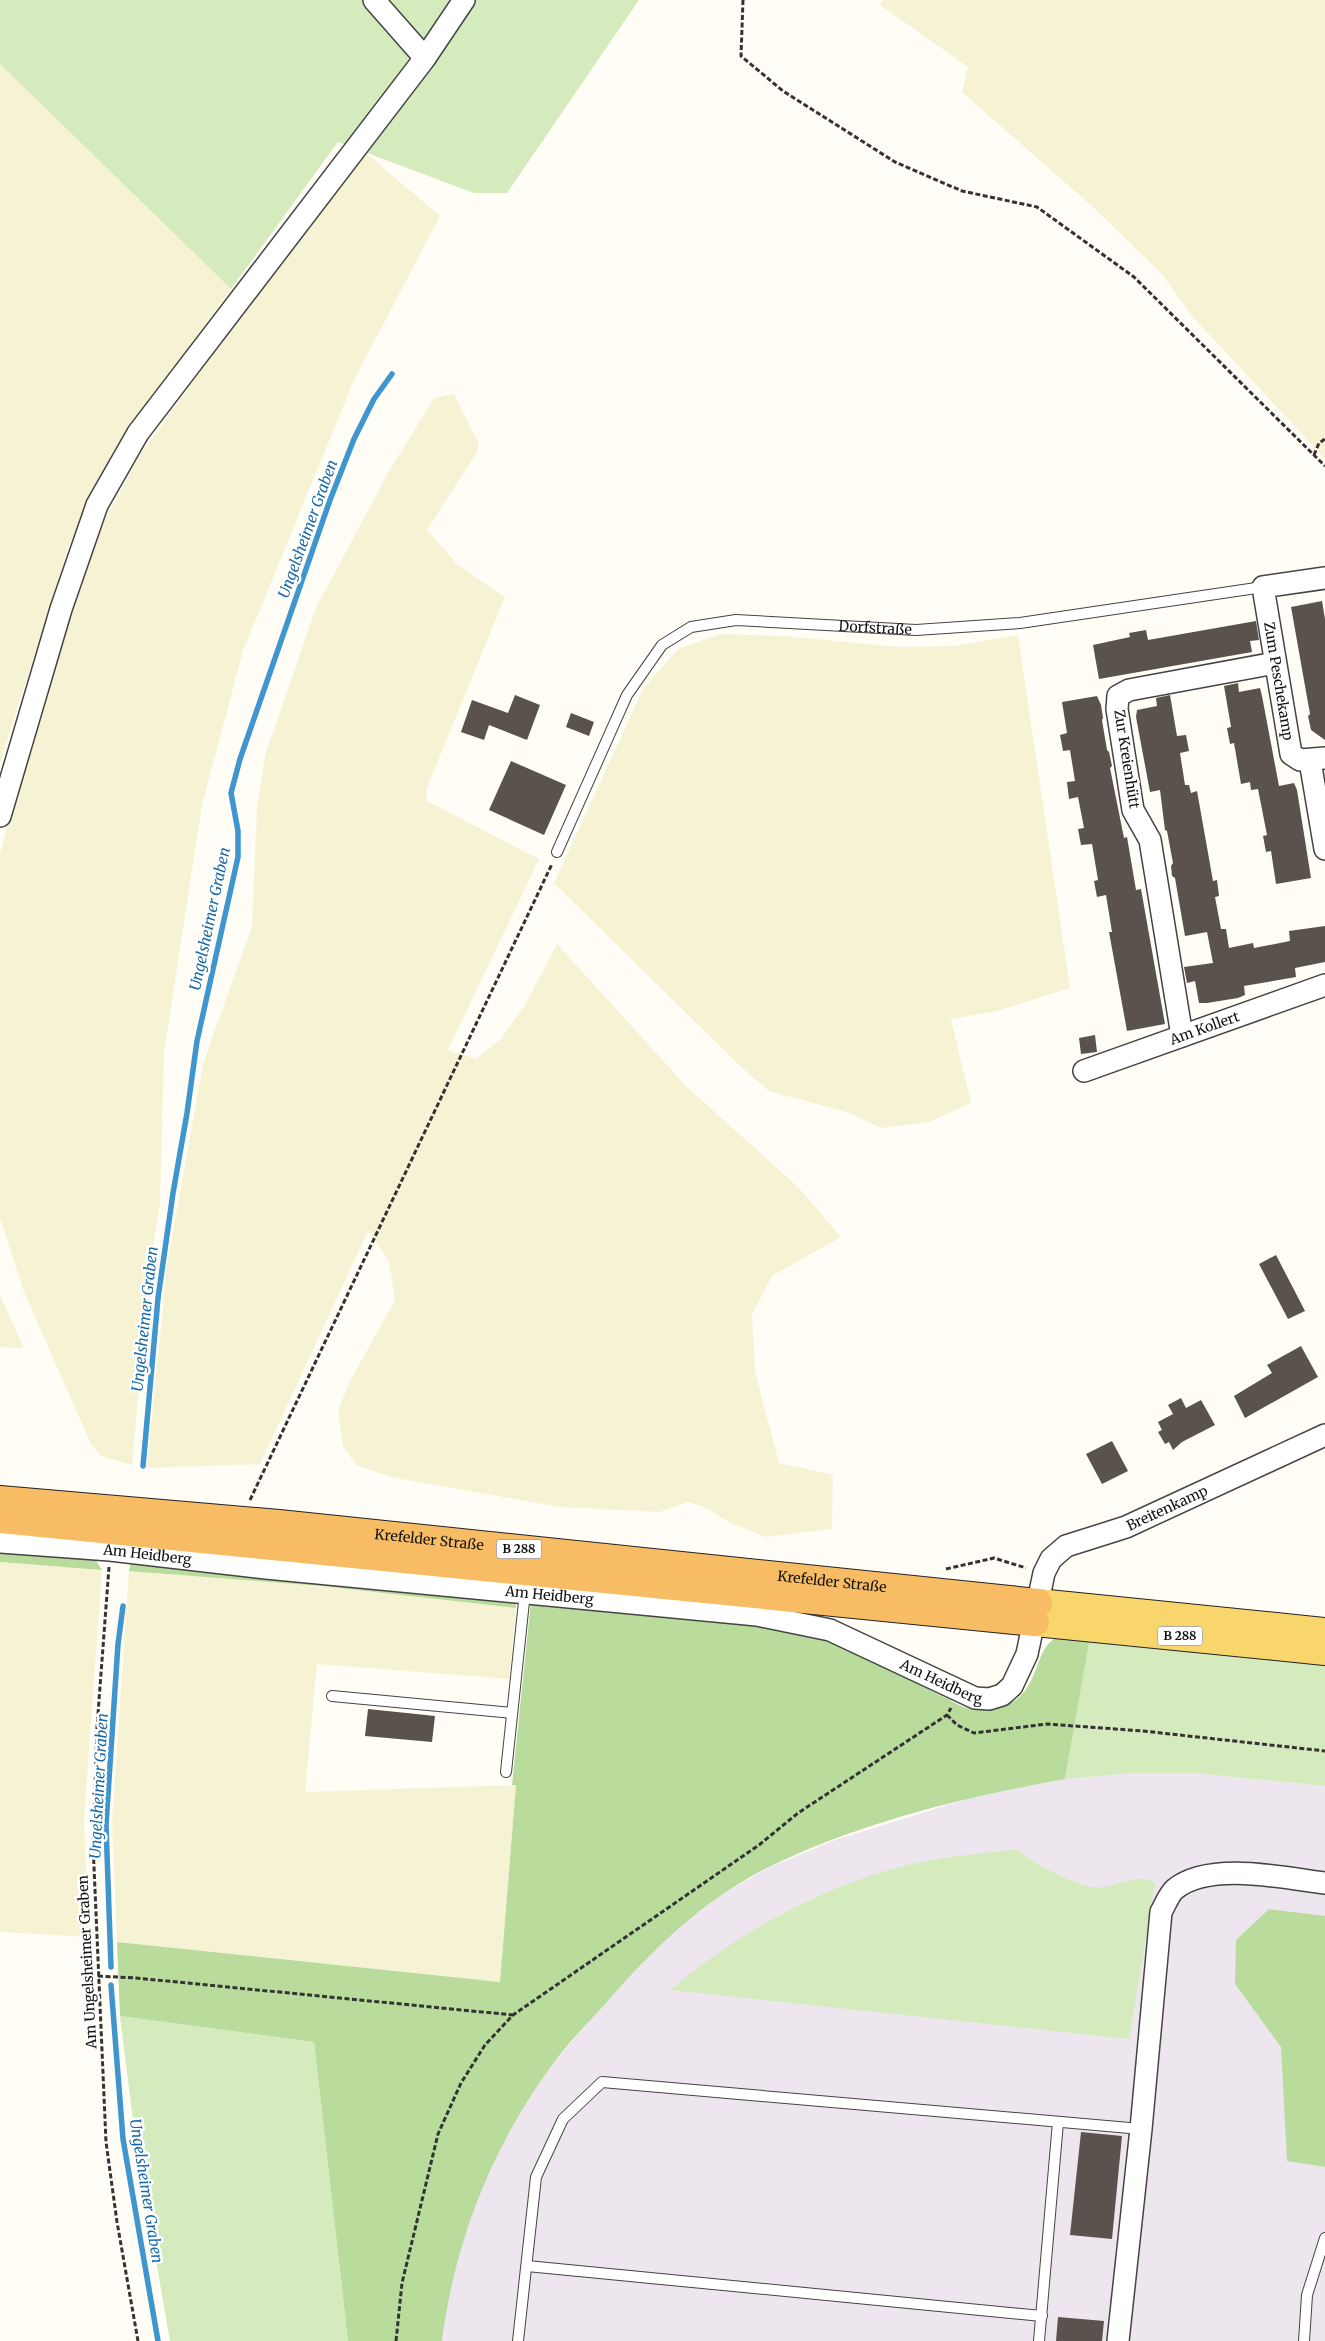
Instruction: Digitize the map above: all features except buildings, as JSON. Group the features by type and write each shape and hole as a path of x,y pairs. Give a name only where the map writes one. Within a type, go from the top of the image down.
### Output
{"highway":[{"name":"Krefelder Straße","path":"0,1500 279,1524 1037,1612"},
{"name":"Krefelder Straße","path":"0,1519 1037,1612"}],"main road":[{"name":"Krefelder Straße","path":"1037,1612 1325,1632"},
{"name":"Krefelder Straße","path":"1037,1612 1325,1651"}],"street":[{"path":"374,0 425,58"},
{"path":"0,816 61,609 97,504 138,433 425,58 464,0"},
{"name":"Dorfstraße","path":"1263,587 1325,578"},
{"name":"Zum Peschekamp","path":"1263,587 1291,754 1300,760 1318,759 1325,850"},
{"name":"Zur Kreienhütt","path":"1182,1036 1150,840 1133,810 1117,709 1118,696 1129,690 1275,663"},
{"name":"Am Kollert","path":"1084,1071 1325,985"},
{"name":"Breitenkamp","path":"1037,1612 1044,1573 1051,1559 1066,1546 1126,1527 1325,1435"},
{"name":"Am Heidberg","path":"0,1542 110,1550 266,1568 757,1615 830,1630 975,1698 989,1699 1002,1695 1012,1686 1027,1654 1037,1612"},
{"path":"1118,2341 1141,2128 1161,1912 1175,1889 1200,1876 1233,1873 1325,1883"}],"lane":[{"name":"Dorfstraße","path":"557,852 627,695 662,645 691,627 736,620 916,630 1001,624 1263,587"},
{"path":"506,1772 525,1592"},
{"path":"332,1696 512,1714"},
{"path":"518,2341 536,2177 563,2119 602,2082 1141,2128"},
{"path":"1039,2341 1058,2122"},
{"path":"1304,2341 1308,2295 1325,2238"},
{"path":"527,2266 1042,2316"}],"path":[{"path":"743,0 741,56 783,91 895,162 962,191 1037,207 1134,277 1325,466"},
{"path":"1314,455 1319,443 1325,439"},
{"path":"250,1501 557,852"},
{"name":"Am Ungelsheimer Graben","path":"110,1550 97,1726 93,1844 106,2142 117,2222 138,2341"},
{"path":"396,2341 402,2283 438,2134 460,2084 484,2045 514,2015 759,1845 798,1813 947,1715 957,1725 974,1733 1047,1724 1143,1731 1325,1751"},
{"path":"98,1976 136,1978 514,2015"}],"shaded area":[{"path":"882,0 1325,0 1325,459 1192,316 1161,273 1094,208 962,92 968,67 880,5"},
{"path":"0,64 231,289 115,448 68,548 0,763"},
{"path":"366,153 440,216 354,380 243,651 202,805 164,1053 160,1203 150,1266 132,1465 101,1456 91,1444 24,1292 0,1218 0,853 89,549 140,455 218,347"},
{"path":"454,394 479,444 477,452 427,530 457,564 505,597 426,790 427,801 539,859 448,1050 476,1059 501,1039 525,1005 557,944 687,1087 798,1187 841,1237 772,1276 752,1314 755,1372 779,1463 833,1475 832,1529 766,1537 731,1523 702,1506 688,1502 659,1512 560,1507 396,1478 357,1466 343,1446 338,1411 350,1381 395,1300 389,1261 368,1231 260,1464 147,1468 167,1266 203,1064 252,926 257,808 265,755 316,608 388,473 434,398"},
{"path":"720,634 784,636 899,647 955,646 1018,635 1070,988 997,1011 951,1019 971,1103 929,1122 881,1128 850,1113 769,1091 740,1066 554,883 643,689 678,649"},
{"path":"0,1295 24,1348 0,1347"},
{"path":"0,1562 102,1570 84,1819 89,1937 0,1932"},
{"path":"129,1571 320,1586 516,1608 509,1679 317,1664 305,1792 516,1785 500,1982 117,1942 112,1822"},
{"path":"1134,1773 1192,1773 1325,1786 1325,2341 442,2341 448,2297 462,2244 480,2192 496,2157 522,2109 553,2063 620,1986 661,1943 693,1916 726,1892 768,1868 835,1840 983,1794 1065,1779"}],"green space":[{"path":"0,0 639,0 507,193 474,193 338,142 231,289 0,64"},
{"path":"0,1549 95,1559 102,1570 0,1562"},
{"path":"131,1561 516,1599 516,1608 321,1586 129,1571"},
{"path":"531,1601 741,1623 779,1628 816,1636 849,1646 932,1691 970,1709 998,1708 1015,1700 1026,1689 1045,1649 1054,1639 1067,1635 1090,1638 1065,1779 952,1803 877,1824 840,1837 769,1867 722,1894 701,1910 642,1963 565,2049 531,2096 511,2129 479,2196 467,2231 456,2267 442,2341 348,2341 314,2042 120,2016 117,1942 500,1982 516,1785 512,1785"},
{"path":"1090,1638 1325,1663 1325,1786 1192,1773 1134,1773 1065,1779"},
{"path":"1016,1849 1052,1872 1082,1885 1100,1887 1139,1879 1155,1883 1129,2039 670,1990 730,1945 762,1925 829,1891 900,1867 937,1859"},
{"path":"1269,1909 1325,1916 1325,2167 1287,2161 1281,2047 1235,1984 1236,1940"},
{"path":"120,2016 314,2042 348,2341 170,2341 136,2145"}],"waterway":[{"name":"Ungelsheimer Graben","path":"143,1466 158,1298 173,1193 197,1041 238,857 238,831 231,793 240,759 330,500 354,439 374,399 392,374"},
{"name":"Ungelsheimer Graben","path":"111,1967 106,1825 118,1644 123,1606"},
{"name":"Ungelsheimer Graben","path":"111,1985 123,2139 158,2341"}]}
